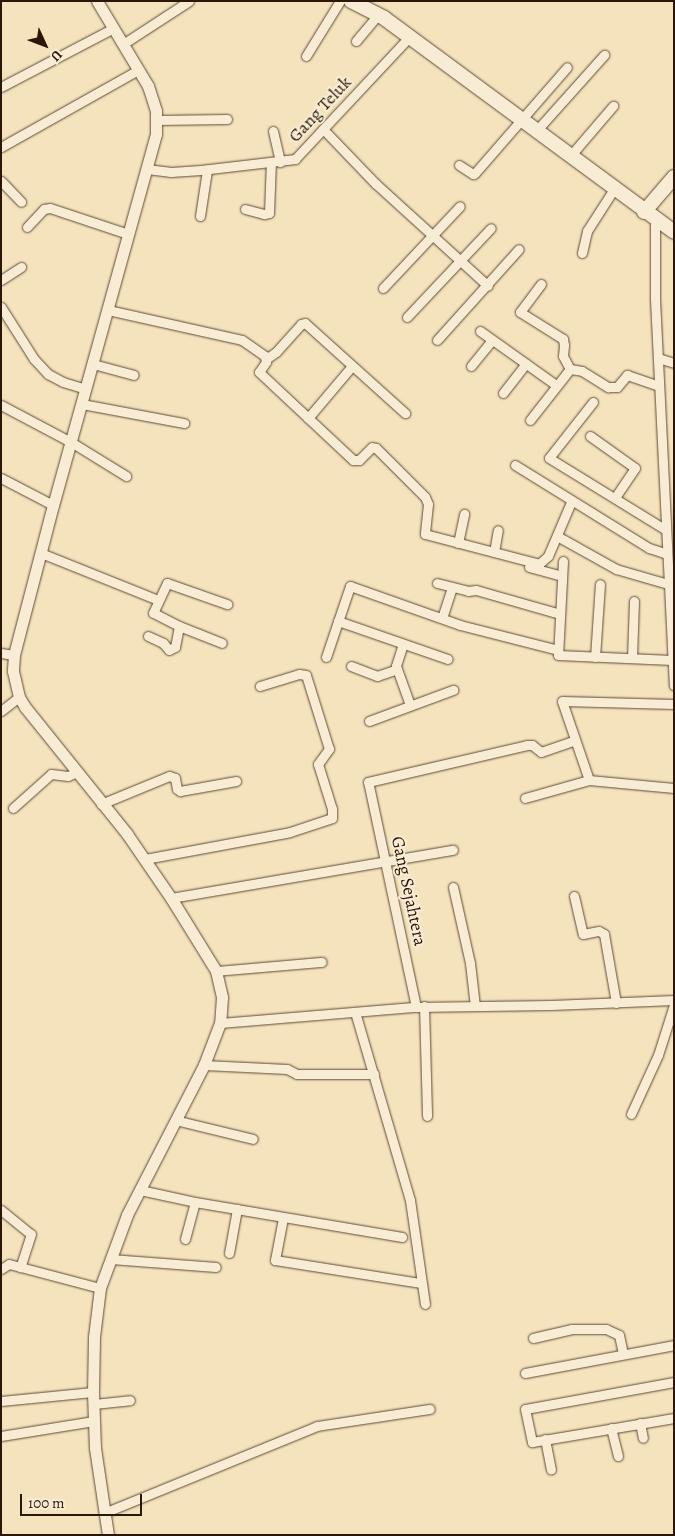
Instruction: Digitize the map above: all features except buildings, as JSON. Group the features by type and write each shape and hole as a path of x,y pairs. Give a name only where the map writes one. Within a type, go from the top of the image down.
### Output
{"main road":[{"path":"351,1 378,15 409,37 674,232"},
{"path":"649,215 674,177"}],"street":[{"path":"97,1 150,93 157,120 147,169 53,505 14,655 13,671 19,697 145,859 171,898 216,972 222,996 220,1023 204,1065 140,1190 116,1242 100,1288 95,1329 93,1392 95,1448 108,1535"},
{"path":"123,44 189,1"},
{"path":"306,56 340,1"},
{"path":"356,41 378,15"},
{"path":"1,87 114,28"},
{"name":"Gang Teluk","path":"147,169 171,172 207,170 276,162 298,157 409,37"},
{"path":"537,130 604,55"},
{"path":"458,165 472,174 474,173 568,67"},
{"path":"1,147 138,70"},
{"path":"571,155 613,106"},
{"path":"157,120 227,119"},
{"path":"323,129 376,184 488,286"},
{"path":"245,209 264,214 269,213 276,162 273,131"},
{"path":"200,216 207,170"},
{"path":"1,181 21,202"},
{"path":"582,253 587,231 614,189"},
{"path":"382,288 460,206"},
{"path":"27,227 44,210 50,208 128,234"},
{"path":"649,215 669,537 667,554 668,584 674,686"},
{"path":"407,316 461,262 491,228"},
{"path":"437,340 488,286 519,249"},
{"path":"1,280 21,267"},
{"path":"542,284 520,312 563,339 562,356 570,369 582,371 608,388 617,388 627,375 659,386"},
{"path":"108,310 242,340 265,356 266,359"},
{"path":"2,313 34,359 48,374 63,382 86,389"},
{"path":"405,412 305,323 300,324 276,352 266,359 259,372 356,462 372,447 380,451 428,500 424,533 539,564 548,556 570,502"},
{"path":"480,332 556,385"},
{"path":"471,366 492,340"},
{"path":"658,358 674,363"},
{"path":"93,364 134,375"},
{"path":"503,393 526,364"},
{"path":"308,418 352,366"},
{"path":"530,420 570,369"},
{"path":"593,402 549,458 615,498 669,537"},
{"path":"82,404 184,423"},
{"path":"1,405 71,442 126,476"},
{"path":"590,436 635,468 615,498"},
{"path":"515,465 570,502 649,548 667,554"},
{"path":"1,478 53,505"},
{"path":"458,543 464,514"},
{"path":"494,552 498,530"},
{"path":"557,536 616,569 668,584"},
{"path":"41,553 158,600"},
{"path":"480,554 562,576"},
{"path":"563,561 558,655 672,660"},
{"path":"437,583 468,592 476,590 560,614"},
{"path":"222,643 154,615 158,600 167,584 228,604"},
{"path":"596,657 600,584"},
{"path":"326,657 350,586 442,618 558,650"},
{"path":"442,618 452,588"},
{"path":"632,658 634,601"},
{"path":"338,621 448,659"},
{"path":"148,636 163,643 166,648 172,650 175,647 179,626"},
{"path":"403,644 396,666 410,705"},
{"path":"1,654 14,655"},
{"path":"351,666 377,676 397,669"},
{"path":"145,859 290,832 332,818 332,809 318,764 330,749 306,675 299,674 260,686"},
{"path":"369,721 453,690"},
{"path":"1,710 19,697"},
{"path":"589,780 562,703 565,700 674,704"},
{"name":"Gang Sejahtera","path":"427,1116 420,1007 368,782 527,745 532,745 541,752 575,740"},
{"path":"13,808 50,774 68,776 77,772"},
{"path":"102,804 170,775 175,778 177,789 180,791 236,781"},
{"path":"524,798 589,780 674,788"},
{"path":"171,898 453,850"},
{"path":"453,887 470,963 475,1006"},
{"path":"574,896 583,934 599,931 604,934 616,1003"},
{"path":"216,972 322,962"},
{"path":"220,1023 420,1007 674,1000"},
{"path":"631,1114 658,1054 674,1005"},
{"path":"355,1012 410,1200 420,1283 425,1304"},
{"path":"204,1065 287,1069 297,1074 374,1074"},
{"path":"175,1120 253,1139"},
{"path":"140,1190 283,1218 402,1237"},
{"path":"185,1240 194,1202"},
{"path":"229,1252 237,1209"},
{"path":"1,1210 31,1234 20,1267"},
{"path":"283,1218 275,1260 420,1283"},
{"path":"111,1259 216,1267"},
{"path":"1,1269 9,1264 100,1288"},
{"path":"533,1338 572,1329 606,1329 619,1335 623,1354"},
{"path":"525,1373 674,1345"},
{"path":"674,1382 525,1409 532,1442 674,1418"},
{"path":"1,1401 93,1392"},
{"path":"94,1404 130,1400"},
{"path":"104,1513 317,1426 430,1409"},
{"path":"1,1436 94,1421"},
{"path":"640,1424 643,1438"},
{"path":"611,1428 618,1456"},
{"path":"545,1440 551,1468"}]}
